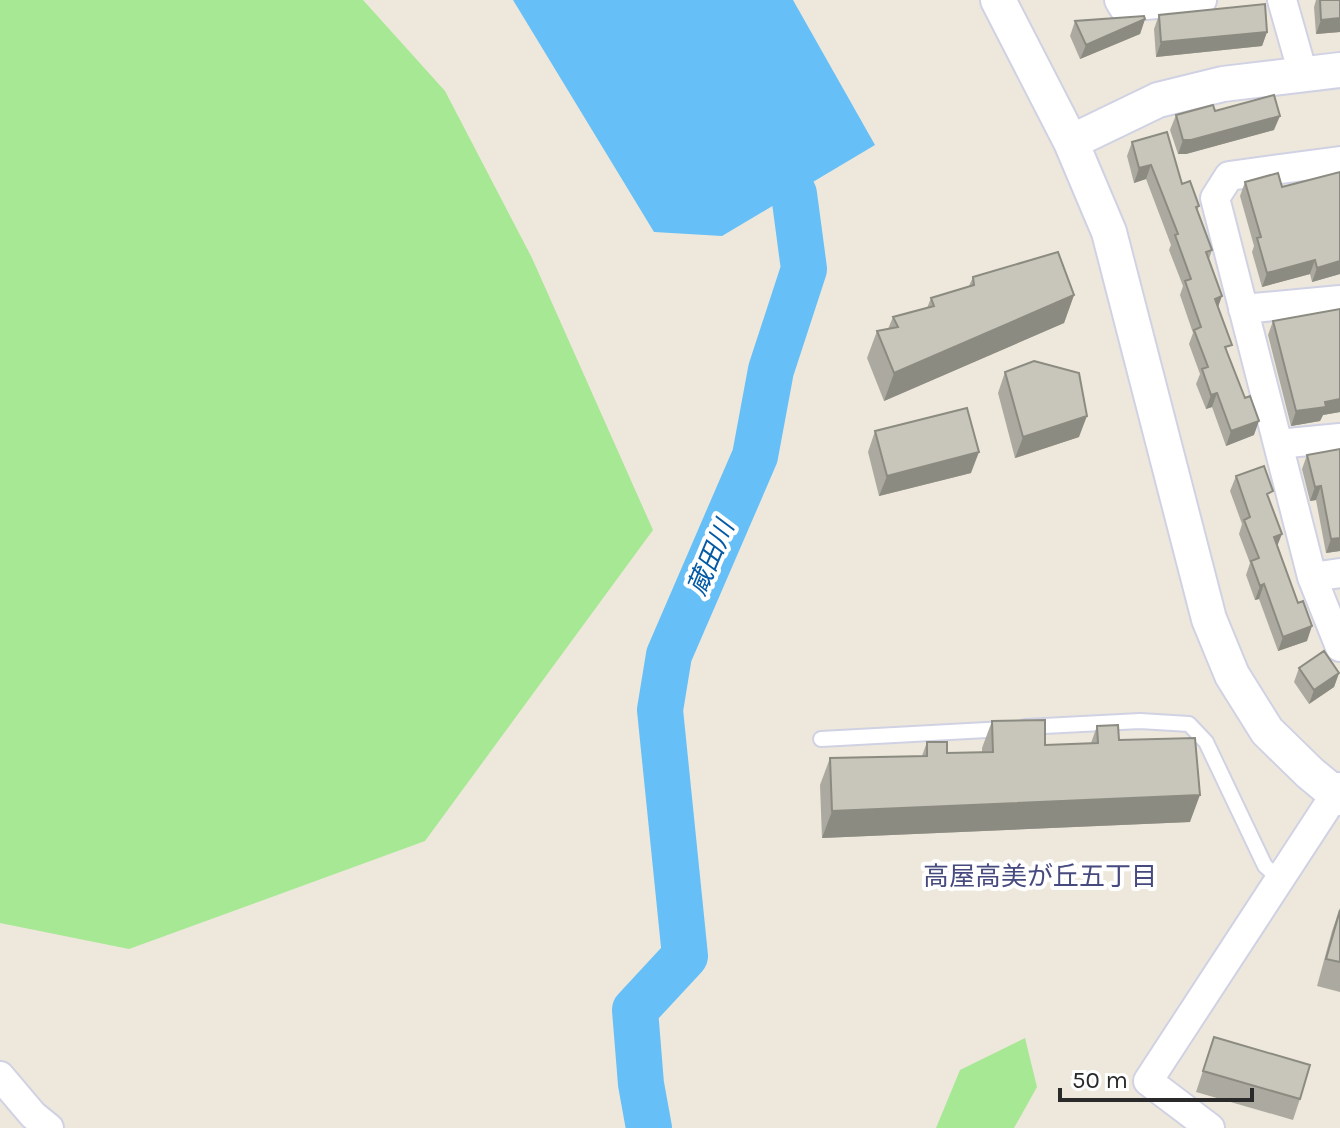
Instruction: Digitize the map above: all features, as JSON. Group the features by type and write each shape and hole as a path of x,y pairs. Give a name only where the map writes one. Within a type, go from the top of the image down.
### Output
{"street":[{"path":"998,0 1071,142 1109,232 1209,619 1232,675 1267,731 1338,793 1148,1081 1210,1128"},
{"path":"1119,0 1123,7 1202,0"},
{"path":"1282,0 1303,74"},
{"path":"1071,142 1158,100 1223,84 1340,70"},
{"path":"1340,161 1229,176 1215,198 1312,577 1340,647"},
{"path":"1243,309 1340,300"},
{"path":"1278,444 1340,438"},
{"path":"1312,577 1340,573"},
{"path":"0,1076 33,1115 49,1128"}],"lane":[{"path":"821,739 1140,721 1189,724 1206,742 1265,866 1281,881"}],"green space":[{"path":"0,0 363,0 445,91 532,258 653,530 425,841 129,949 0,923"},
{"path":"1025,1038 1037,1087 1014,1128 936,1128 960,1070"}],"water":[{"path":"513,0 793,0 875,145 722,236 654,232"}],"building":[{"path":"1320,0 1340,0 1340,18 1321,20"},
{"path":"1265,4 1267,32 1161,42 1159,15"},
{"path":"1144,16 1145,19 1086,45 1075,21"},
{"path":"1274,95 1280,116 1183,140 1176,115 1213,105 1215,111"},
{"path":"1167,132 1182,184 1190,181 1212,250 1206,252 1222,296 1215,299 1232,345 1225,347 1245,398 1250,396 1259,421 1231,431 1217,393 1211,395 1202,369 1208,367 1194,330 1201,327 1185,281 1191,279 1175,235 1178,234 1151,165 1139,168 1132,142"},
{"path":"1340,172 1340,261 1317,268 1315,260 1267,273 1257,238 1261,237 1245,182 1278,173 1282,187"},
{"path":"1058,252 1074,295 894,373 877,331 898,327 893,317 934,306 931,298 974,285 973,277"},
{"path":"1340,309 1340,399 1325,402 1326,407 1296,411 1273,321"},
{"path":"1034,361 1079,373 1087,416 1023,437 1005,372"},
{"path":"967,408 979,452 887,476 875,431"},
{"path":"1340,449 1340,538 1331,539 1321,486 1315,487 1307,455"},
{"path":"1264,466 1273,491 1267,494 1282,534 1274,537 1298,603 1303,601 1312,626 1283,637 1264,584 1260,586 1251,561 1259,558 1244,520 1250,517 1236,476"},
{"path":"1324,651 1339,673 1314,690 1299,668"},
{"path":"1045,720 1045,745 1098,743 1097,726 1118,725 1119,740 1195,738 1200,795 832,811 830,758 927,756 927,742 947,742 947,753 993,752 992,721"},
{"path":"1340,910 1340,962 1326,959"},
{"path":"1214,1037 1310,1065 1300,1099 1203,1071"}],"waterway":[{"name":"蔵田川","path":"649,1128 641,1084 635,1010 685,956 660,710 669,655 755,456 771,370 804,269 794,194 763,137"}],"district":[{"name":"高屋高美が丘五丁目","path":"1040,876"}]}
